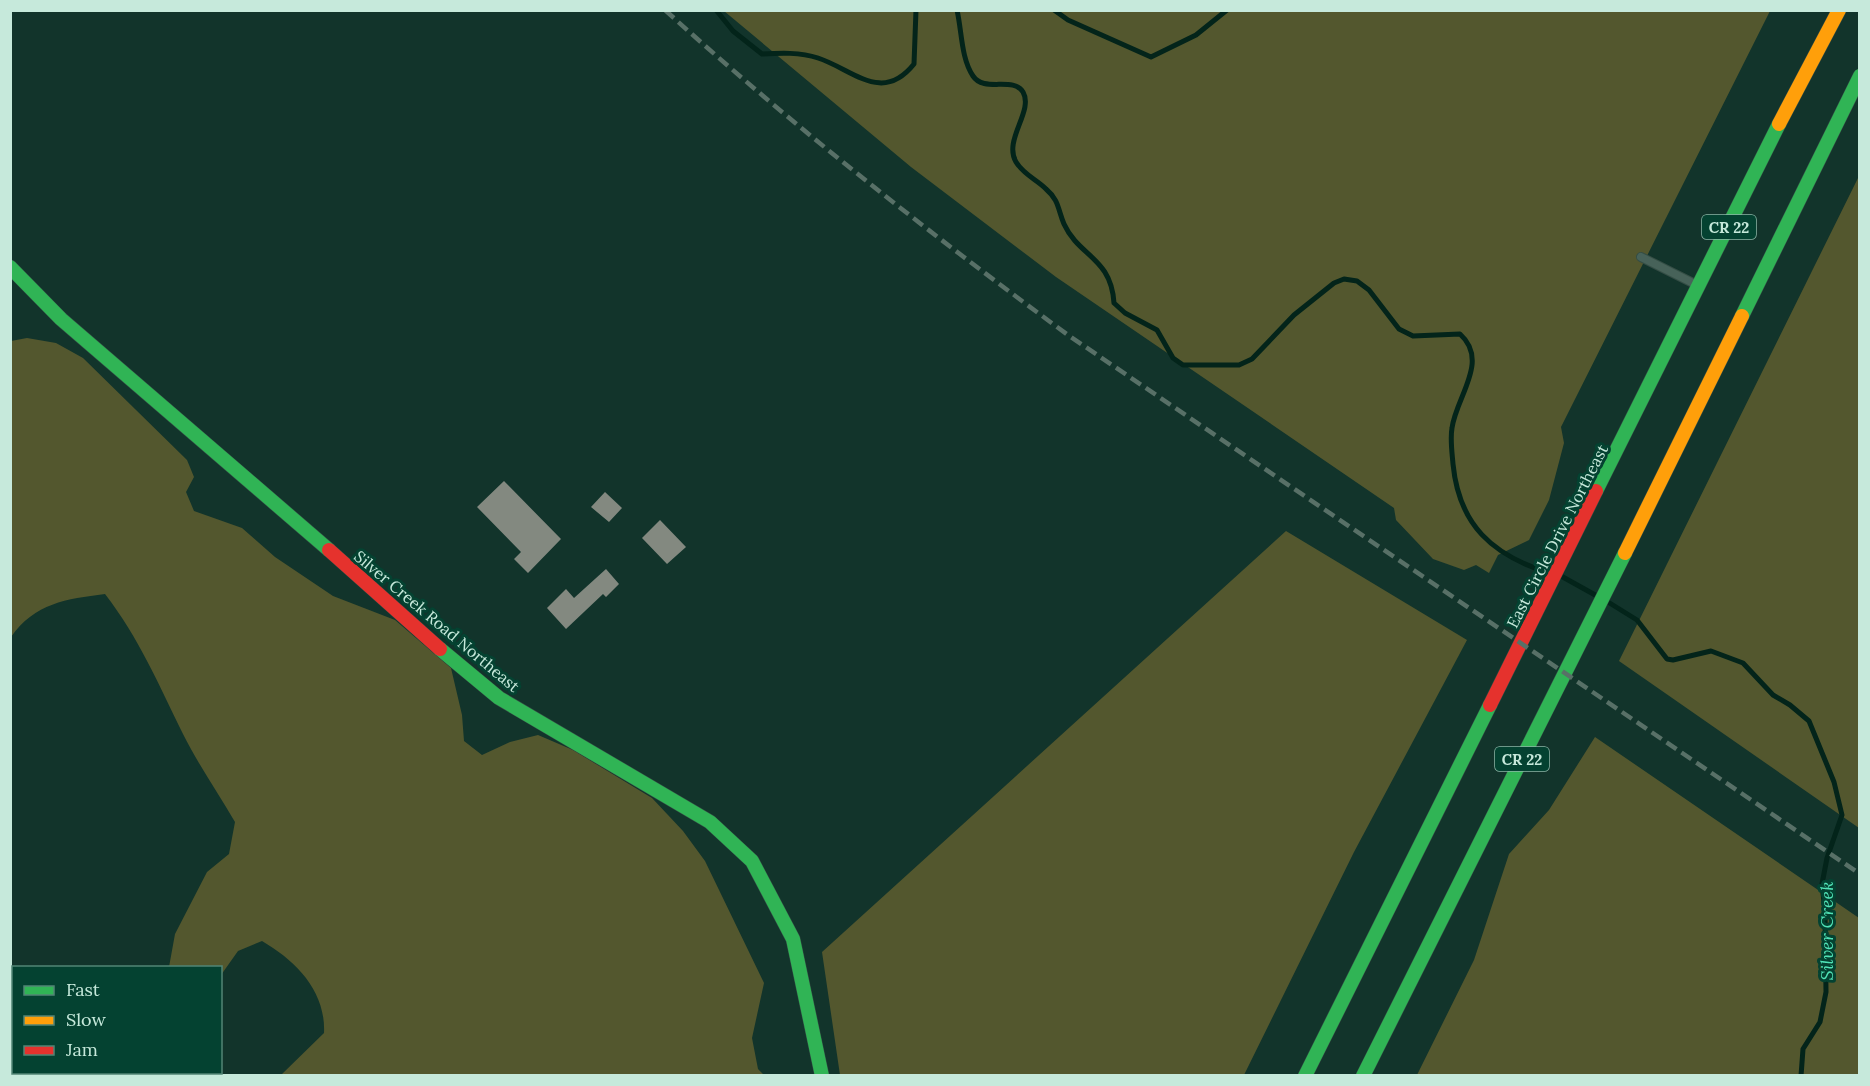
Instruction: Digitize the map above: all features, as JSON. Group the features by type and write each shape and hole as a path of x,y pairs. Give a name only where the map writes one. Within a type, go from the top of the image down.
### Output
{"main road":[{"name":"East Circle Drive Northeast","path":"1305,1076 1839,10"},
{"name":"CR 22","path":"1363,1076 1587,630 1860,76"},
{"name":"Silver Creek Road Northeast","path":"10,267 62,319 295,519 399,615 500,698 710,822 752,861 793,939 822,1076"}],"lane":[{"path":"1641,257 1700,286"}],"green space":[{"path":"724,11 1770,11 1561,427 1564,443 1549,500 1529,540 1498,555 1489,573 1476,565 1464,570 1433,559 1396,520 1394,508 1056,277 911,167"},
{"path":"1859,176 1860,828 1619,661"},
{"path":"27,338 56,343 83,358 187,460 194,477 186,492 194,511 242,528 275,557 333,596 395,620 451,668 462,715 464,741 482,755 510,742 538,735 573,750 652,798 683,831 705,861 764,983 752,1038 758,1069 764,1075 281,1075 324,1033 320,1004 314,991 297,968 262,941 238,951 222,974 222,966 169,966 175,934 207,872 229,854 235,822 189,745 138,645 105,594 64,601 41,610 20,626 11,637 11,341"},
{"path":"1286,531 1467,640 1354,852 1244,1075 840,1075 822,952"},
{"path":"1595,737 1859,918 1859,1075 1417,1075 1474,960 1509,854 1549,810"}],"building":[{"path":"504,481 561,539 528,573 514,559 521,552 477,507"},
{"path":"605,492 622,508 609,522 591,507"},
{"path":"660,520 686,547 667,564 642,538"},
{"path":"606,569 619,584 606,597 603,594 566,629 547,608 566,589 574,598"}],"waterway":[{"name":"Silver Creek","path":"716,10 733,31 762,54 790,53 811,56 856,76 879,83 891,82 902,76 914,64 916,10"},
{"name":"Silver Creek","path":"957,10 964,53 973,76 984,83 1013,85 1023,92 1025,108 1013,144 1016,162 1050,193 1058,205 1070,235 1101,266 1112,288 1114,303 1125,313 1157,330 1173,358 1183,365 1239,365 1252,359 1294,315 1334,283 1344,279 1357,281 1369,290 1399,329 1413,336 1460,334 1472,356 1469,379 1451,432 1453,464 1463,504 1471,521 1495,547 1529,566 1549,573"},
{"path":"1054,10 1068,20 1151,57 1196,35 1227,10"},
{"name":"Silver Creek","path":"1561,576 1597,596"},
{"name":"Silver Creek","path":"1608,602 1637,620 1667,659 1673,660 1711,651 1743,663 1773,695 1790,705 1809,721 1834,782 1842,815 1827,858 1822,884 1825,911 1826,992 1820,1022 1803,1049 1801,1076"}],"railway":[{"path":"665,10 862,178 1068,335 1860,874"}],"traffic: fast":[{"path":"1742,316 1860,76"},
{"path":"1596,491 1779,124"},
{"path":"10,267 61,319 329,550"},
{"path":"1363,1076 1625,553"},
{"path":"440,649 499,698 710,822 752,861 793,939 822,1076"},
{"path":"1305,1076 1490,705"}],"traffic: slow":[{"path":"1779,124 1839,10"},
{"path":"1625,553 1742,316"}],"traffic: jam":[{"path":"1490,705 1596,491"},
{"path":"329,550 440,649"}]}
